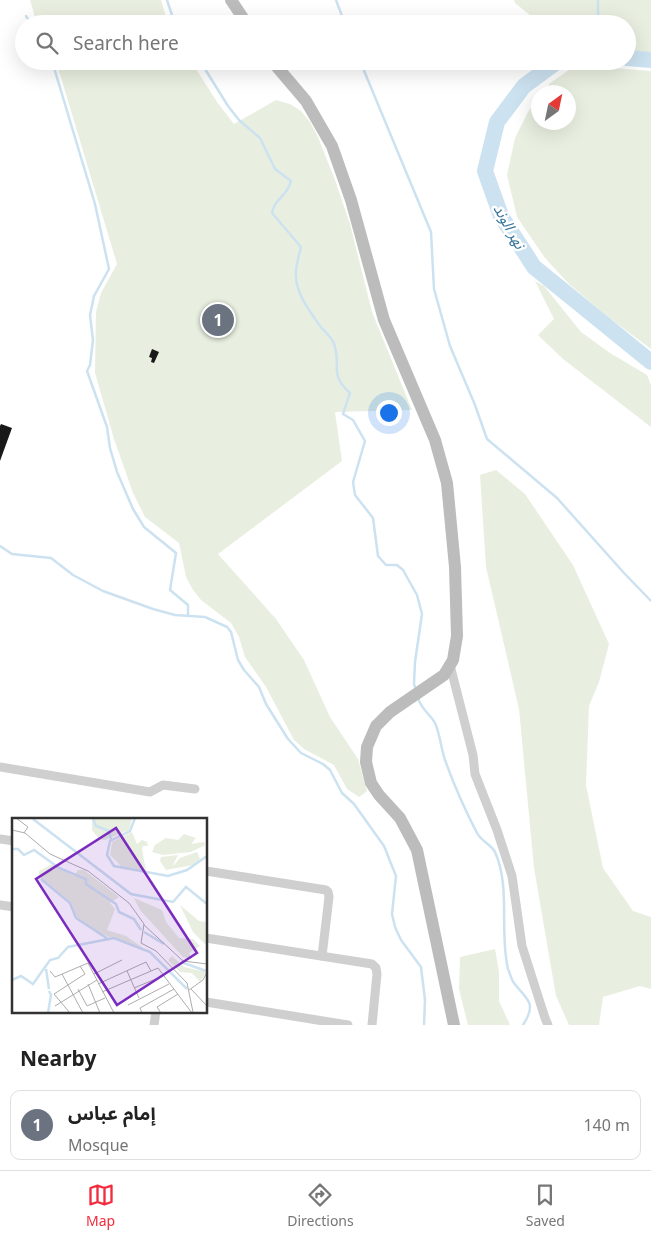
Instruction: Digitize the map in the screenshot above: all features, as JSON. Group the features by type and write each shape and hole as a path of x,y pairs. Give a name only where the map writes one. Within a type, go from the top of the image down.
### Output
{"main road":[{"path":"231,0 240,15"},
{"path":"280,70 306,101 332,146 351,200 384,320 435,440 447,483 455,566 457,636 453,660 444,675 390,712 376,726 367,747 366,762 368,776 375,789 400,818 416,850 454,1025"}],"street":[{"path":"450,665 473,755 475,774 498,830 512,876 522,946 548,1025"},
{"path":"0,767 150,792 163,785 195,788"},
{"path":"208,871 326,890 330,897 322,956"},
{"path":"208,938 370,963 375,966 377,974 372,1025"},
{"path":"208,1002 348,1025"},
{"path":"154,1025 156,1012"}],"green space":[{"path":"30,0 161,0 165,15 34,15"},
{"path":"514,0 651,0 651,54 636,53 636,15 530,15"},
{"path":"59,70 197,70 234,124 276,100 290,104 301,111 310,122 335,180 350,224 372,312 412,410 335,412 342,461 218,554 276,619 304,660 330,717 358,759 367,791 359,797 347,789 334,765 304,749 294,740 266,687 245,657 239,637 231,623 201,600 193,590 186,577 179,543 145,517 133,493 114,439 95,373 96,312 101,293 117,264"},
{"path":"569,70 651,71 651,349 608,317 569,284 545,258 517,217 507,175 515,138 528,112 531,108 531,130 576,130 576,85 548,85"},
{"path":"535,281 544,286 581,332 610,353 647,375 651,385 651,427 563,359 538,335 554,319"},
{"path":"496,470 525,494 573,565 609,644 599,682 589,706 586,785 603,868 633,911 651,917 651,989 640,986 603,997 599,1025 569,1025 556,996 534,868 519,709 486,567 480,475"},
{"path":"495,949 499,971 499,1001 510,1025 468,1025 459,989 460,957"}],"building":[{"path":"152,349 159,352 154,363 151,362 152,358 149,357"},
{"path":"1,424 12,428 0,461 0,426"}],"waterway":[{"path":"167,0 172,15"},
{"path":"336,0 342,15"},
{"path":"598,0 598,15"},
{"name":"نهر الوند","path":"636,59 651,60"},
{"path":"55,70 95,204 109,269 94,296 90,315 93,340 90,365 87,371 107,427 110,448 117,472 133,509 144,527 176,553 170,590 188,605 188,616"},
{"path":"206,70 239,120 260,138 275,169 291,181 289,187 273,208 272,213 301,247 296,270 297,285 311,313 333,341 336,352 337,375 343,386 350,393 343,414 353,420 365,441 353,482 355,495 373,518 378,556 386,565 397,565 403,570 417,595 422,614 415,662 414,684 416,690"},
{"path":"364,70 431,232 434,289 450,346 487,439 557,498 651,601"},
{"name":"نهر الوند","path":"546,70 524,86 497,122 485,171 501,216 534,267 651,362"},
{"path":"0,546 12,554 51,558 73,575 103,591 153,609 175,615 205,617 227,627 231,632 238,660 259,687 266,704 288,739 301,753 323,764 330,770 342,793 354,804 384,846 396,876 392,914 395,927 401,940 421,967 425,1000 424,1025"},
{"path":"418,698 435,723 445,760 468,815 479,836 494,850 500,866 503,880 504,940 508,969 513,981 529,1001 530,1006 530,1011 523,1025"}],"place":[{"name":"إمام عباس","path":"218,320"}]}
